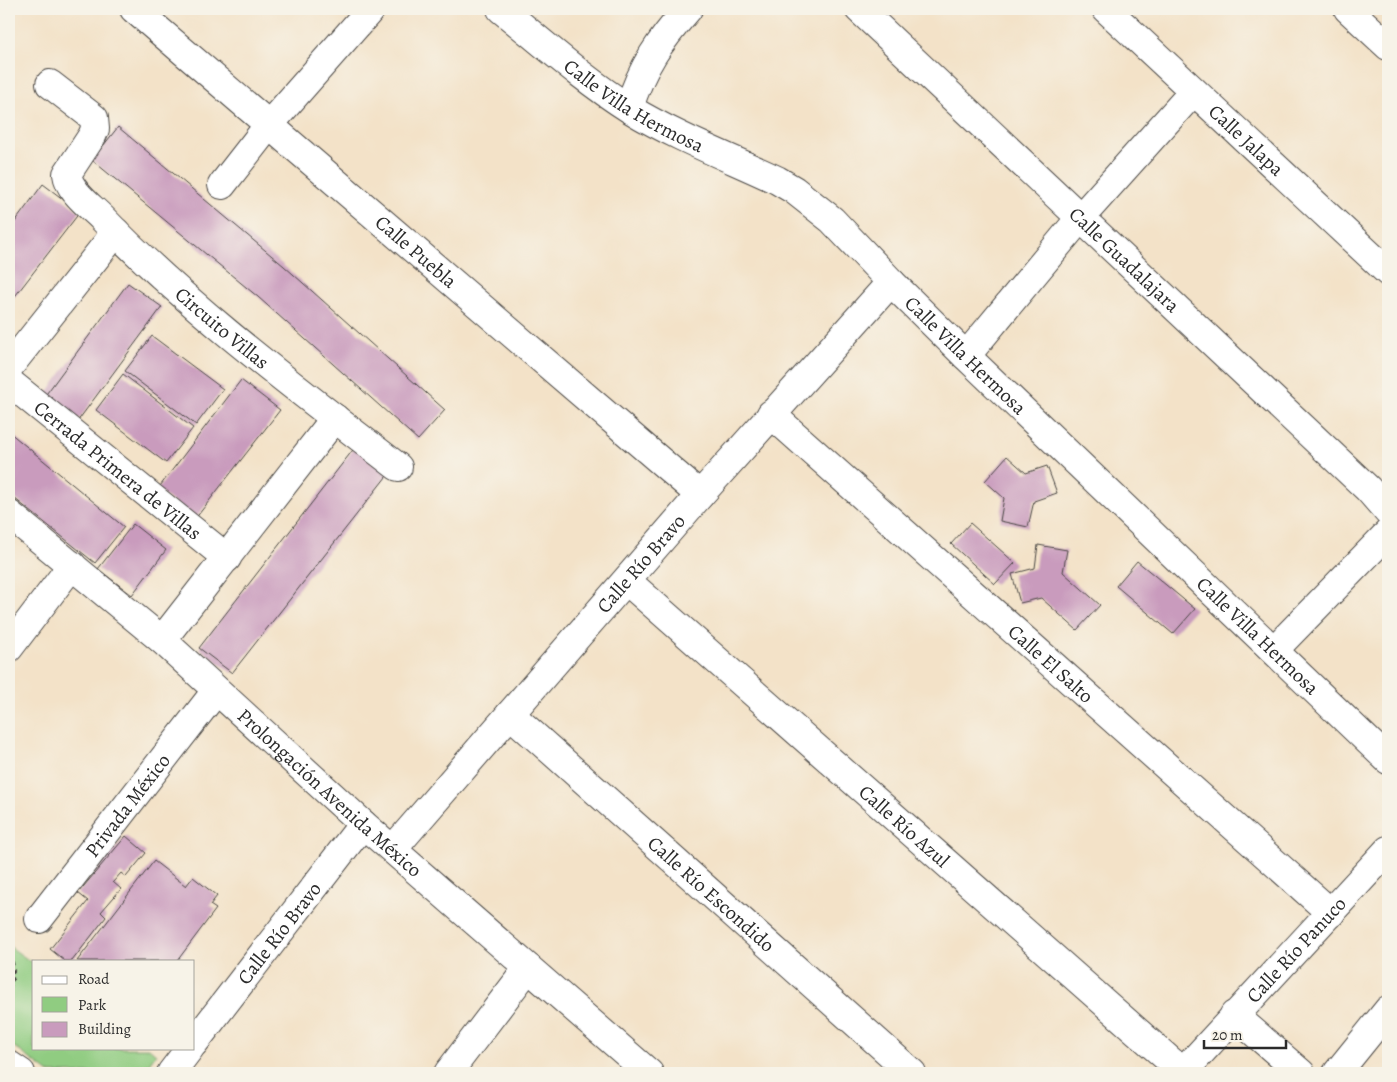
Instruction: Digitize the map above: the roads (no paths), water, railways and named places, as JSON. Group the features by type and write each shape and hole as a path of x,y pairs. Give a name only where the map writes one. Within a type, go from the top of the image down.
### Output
{"street":[{"name":"Calle Puebla","path":"134,9 700,495"},
{"path":"222,185 268,126 371,9"},
{"name":"Calle Villa Hermosa","path":"501,9 584,77 629,108 653,122 777,180 794,190 832,220 966,356 1388,760"},
{"path":"629,108 640,76 651,55 688,9"},
{"name":"Calle Guadalajara","path":"859,9 1374,494 1388,512"},
{"name":"Calle Jalapa","path":"1106,9 1388,272"},
{"path":"1348,9 1388,46"},
{"name":"Circuito Villas","path":"50,84 94,118 95,129 68,170 68,180 116,232 219,327 398,467"},
{"path":"966,356 1081,218 1193,92"},
{"path":"9,367 116,232"},
{"name":"Calle Río Bravo","path":"393,849 700,495 891,282"},
{"name":"Cerrada Primera de Villas","path":"9,382 227,558"},
{"name":"Calle El Salto","path":"772,414 1331,913"},
{"path":"167,632 335,418"},
{"name":"Prolongación Avenida México","path":"9,514 72,565 167,632 216,691 363,824 649,1073"},
{"path":"1274,649 1388,533"},
{"path":"9,648 72,565"},
{"name":"Calle Río Azul","path":"626,580 1182,1073"},
{"name":"Privada México","path":"39,919 216,691"},
{"name":"Calle Río Escondido","path":"510,714 912,1073"},
{"name":"Calle Río Bravo","path":"195,1043 363,824"},
{"name":"Calle Río Panuco","path":"1182,1073 1234,1014 1331,913 1388,850"},
{"path":"448,1073 528,968"},
{"path":"1337,1073 1388,1010"},
{"path":"1234,1014 1301,1073"},
{"path":"171,1073 188,1050"},
{"path":"9,1065 21,1073"}]}
